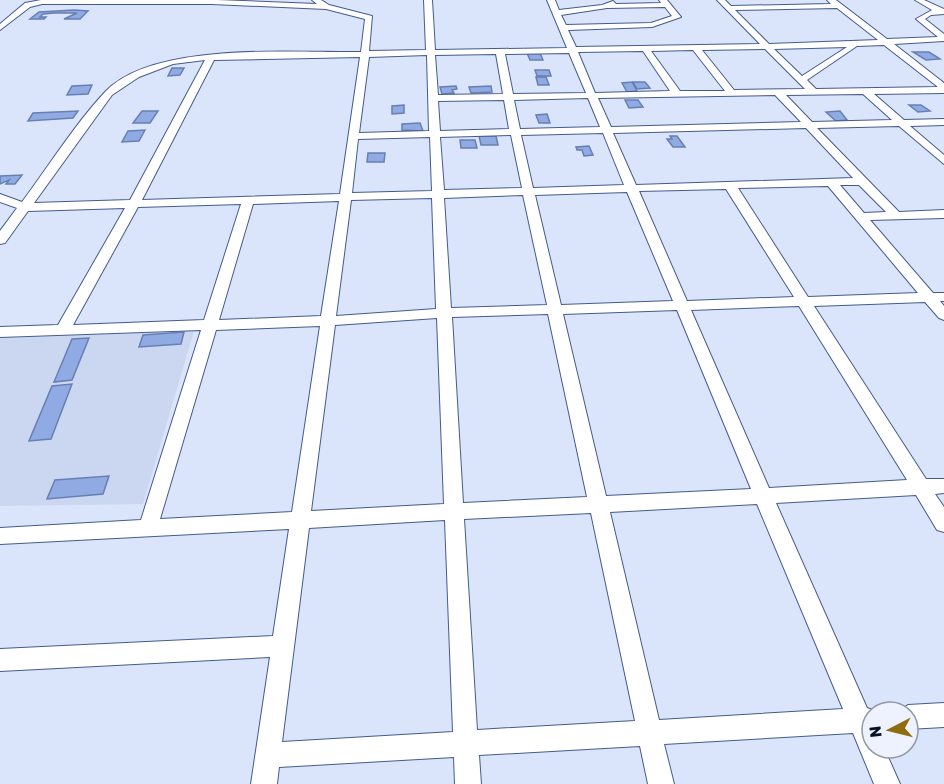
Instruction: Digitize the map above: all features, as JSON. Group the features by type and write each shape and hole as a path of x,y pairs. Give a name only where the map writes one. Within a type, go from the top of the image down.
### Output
{"street":[{"path":"429,0 468,784"},
{"path":"604,6 613,3 614,0"},
{"path":"721,0 814,93"},
{"path":"831,0 944,88"},
{"path":"919,0 943,11"},
{"path":"0,27 28,5 42,2 321,4 369,18 264,784"},
{"path":"665,3 677,17 652,25 556,14 604,6 665,3"},
{"path":"728,8 839,6"},
{"path":"943,11 929,13 920,19 944,39"},
{"path":"556,14 763,496 860,707"},
{"path":"801,80 856,44 859,30 856,20"},
{"path":"0,240 109,93 136,75 171,62 211,57 856,44 944,39"},
{"path":"694,47 733,95"},
{"path":"645,48 678,96"},
{"path":"500,51 507,96 661,784"},
{"path":"63,330 134,203 211,57"},
{"path":"433,98 733,95 944,88"},
{"path":"865,91 944,161"},
{"path":"779,94 896,216"},
{"path":"352,136 944,122"},
{"path":"0,198 25,207 862,181"},
{"path":"831,182 937,297 944,315"},
{"path":"730,185 944,524"},
{"path":"148,528 248,200"},
{"path":"861,217 944,214"},
{"path":"0,332 327,321 444,313 937,297"},
{"path":"0,536 944,486"},
{"path":"0,660 283,646"},
{"path":"920,716 944,715"},
{"path":"268,755 860,720"},
{"path":"879,760 887,784"}],"shaded area":[{"path":"194,331 143,504 0,506 0,338"}],"building":[{"path":"88,11 80,19 64,19 77,13 55,13 43,14 40,17 46,17 44,19 30,19 39,12"},
{"path":"913,52 929,52 940,59 926,60"},
{"path":"527,53 540,53 543,60 530,60"},
{"path":"172,68 184,68 180,75 168,76"},
{"path":"535,70 549,70 551,76 537,76"},
{"path":"536,77 546,77 549,85 538,85"},
{"path":"632,82 637,91 627,92 622,83"},
{"path":"633,82 645,82 650,88 637,89"},
{"path":"92,85 88,94 67,95 72,86"},
{"path":"456,86 457,89 452,90 454,93 442,94 440,87"},
{"path":"491,86 492,92 471,93 469,87"},
{"path":"625,100 638,100 643,107 629,108"},
{"path":"404,105 404,113 392,114 392,106"},
{"path":"909,105 921,105 930,111 918,112"},
{"path":"78,111 73,118 28,121 33,113"},
{"path":"142,111 158,111 150,123 133,123"},
{"path":"840,111 847,120 836,121 826,112"},
{"path":"547,114 550,123 539,123 536,115"},
{"path":"420,123 423,131 402,130 402,124"},
{"path":"145,130 139,141 122,142 128,131"},
{"path":"479,136 496,136 498,145 481,145"},
{"path":"670,136 677,136 685,147 673,147 667,139 672,139"},
{"path":"460,140 475,140 477,148 461,148"},
{"path":"589,146 593,155 584,156 582,150 577,150 576,147"},
{"path":"368,153 385,153 384,162 367,162"},
{"path":"22,175 15,184 6,184 9,180 0,184 0,176"},
{"path":"184,332 181,344 139,347 143,335"},
{"path":"89,338 72,380 54,382 72,339"},
{"path":"72,384 51,439 29,441 52,386"},
{"path":"109,476 103,494 47,499 55,480"}]}
